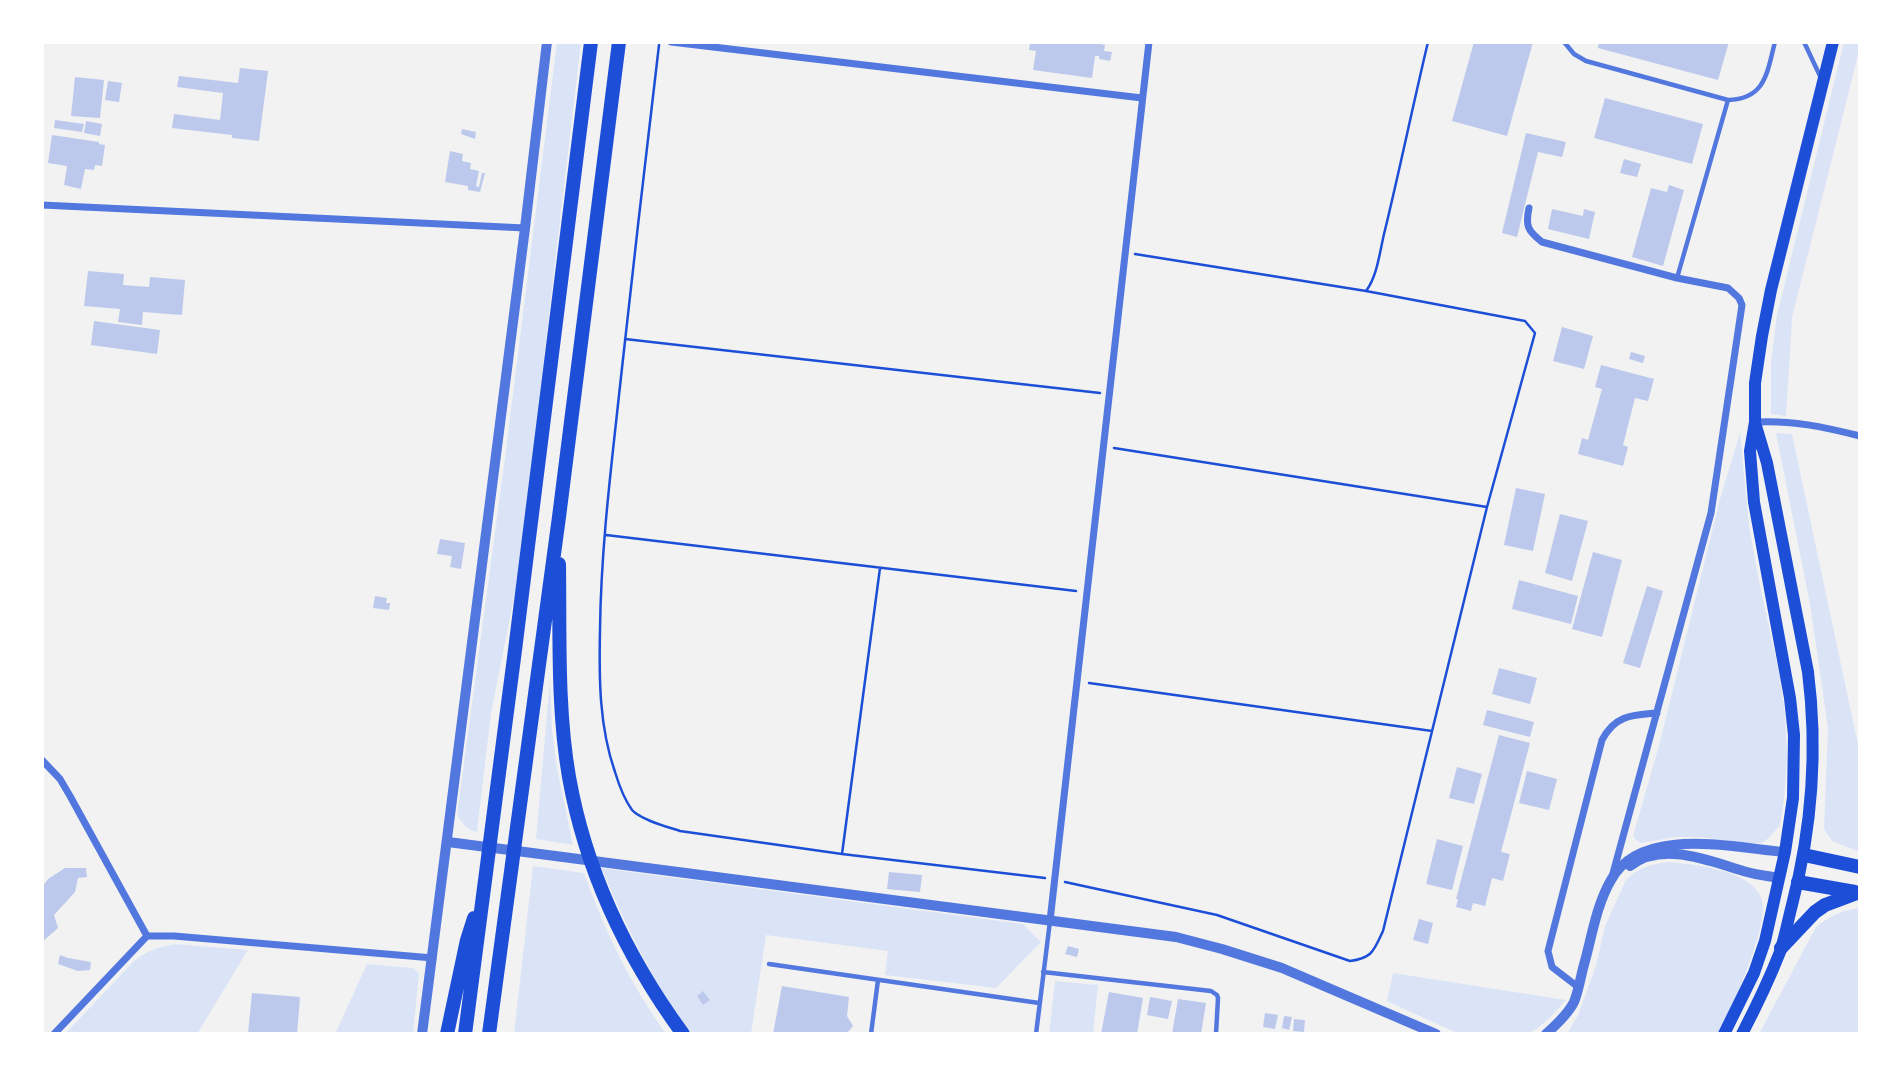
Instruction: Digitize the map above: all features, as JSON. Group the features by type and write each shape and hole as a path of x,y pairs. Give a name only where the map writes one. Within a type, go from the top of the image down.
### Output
{"highway":[{"path":"464,1034 495,810 591,42"},
{"path":"489,1034 559,517 619,42"},
{"path":"559,517 562,715 569,776 577,814 608,908 636,963 683,1034"},
{"path":"1804,855 1860,867"},
{"path":"447,1034 467,940 486,880"},
{"path":"1798,882 1858,893"},
{"path":"1781,948 1815,912 1825,905 1858,893"}],"main road":[{"path":"1724,1034 1754,973 1765,941 1793,798 1794,735 1785,663 1754,502 1750,451 1755,422 1755,383 1766,313 1833,42"},
{"path":"1742,1034 1781,948 1804,855 1813,770 1811,691 1767,463 1755,422"},
{"path":"1784,852 1804,855"},
{"path":"1779,878 1798,882"}],"street":[{"path":"422,1034 547,42"},
{"path":"671,42 1142,98"},
{"path":"1050,921 1149,42"},
{"path":"42,205 525,228"},
{"path":"1528,208 1526,220 1530,233 1542,242 1677,278 1728,288 1739,298 1742,305 1711,513 1657,713 1611,880 1601,904 1573,1003 1545,1034"},
{"path":"1755,422 1794,422 1860,436"},
{"path":"1578,987 1552,967 1548,951 1602,740 1606,732 1620,720 1629,716 1657,713"},
{"path":"42,760 60,779 147,936"},
{"path":"447,842 1176,937 1282,968 1436,1034"},
{"path":"1611,880 1628,860 1655,847 1688,844 1784,852"},
{"path":"1611,880 1634,863 1660,854 1685,855 1779,878"},
{"path":"54,1034 147,936 433,958"}],"lane":[{"path":"1564,42 1574,54 1586,61 1728,100 1741,100 1752,95 1761,86 1775,42"},
{"path":"1804,42 1822,83"},
{"path":"1677,278 1728,100"},
{"path":"1036,1034 1050,921"},
{"path":"769,964 1039,1003"},
{"path":"1043,972 1211,991 1218,999 1216,1034"},
{"path":"870,1034 878,980"}],"path":[{"path":"659,42 625,339 605,535 600,618 601,710 606,743 621,790 634,812 680,831 842,854 1038,876 1217,915 1350,961 1364,959 1374,951 1383,931 1487,507 1535,333 1525,321 1366,291 1125,253"},
{"path":"1366,291 1370,286 1379,253 1428,42"},
{"path":"625,339 1110,394"},
{"path":"1104,447 1487,507"},
{"path":"605,535 1086,593"},
{"path":"842,854 880,568"},
{"path":"1077,681 1432,731"}],"shaded area":[{"path":"557,42 581,42 518,578 491,713 477,832 470,830 457,815"},
{"path":"1844,42 1860,42 1860,47 1792,318 1786,416 1771,414 1771,362 1777,315"},
{"path":"1740,433 1749,526 1785,713 1787,756 1780,825 1761,843 1676,837 1641,843 1633,836 1660,742 1720,499"},
{"path":"1776,433 1792,434 1860,754 1860,852 1832,841 1824,829 1828,728 1810,604"},
{"path":"550,680 557,768 573,845 536,839"},
{"path":"1668,862 1720,870 1745,880 1761,897 1763,909 1756,945 1718,1034 1567,1034 1578,1015 1596,966 1605,926 1625,882 1644,867"},
{"path":"533,866 584,873 619,956 666,1034 514,1034"},
{"path":"601,868 1023,924 1041,942 996,988 885,975 888,951 766,935 751,1034 693,1034 653,975"},
{"path":"1860,908 1860,1034 1759,1034 1816,927 1837,914"},
{"path":"175,944 248,950 197,1034 65,1034 134,961 144,954"},
{"path":"367,964 413,968 419,973 413,1034 335,1034"},
{"path":"1393,973 1566,1000 1543,1023 1527,1034 1459,1034 1387,1001"},
{"path":"1055,981 1098,985 1093,1034 1049,1034"}],"building":[{"path":"1101,42 1100,44 1105,45 1104,51 1112,52 1110,61 1095,56 1092,78 1033,70 1036,51 1029,50 1030,43"},
{"path":"1474,42 1533,42 1507,136 1452,121"},
{"path":"1599,42 1729,42 1718,80 1598,48"},
{"path":"240,68 268,71 259,141 172,128 174,114 220,120 223,93 177,87 179,76 238,83"},
{"path":"75,77 104,80 100,118 71,116"},
{"path":"108,81 122,83 119,102 105,100"},
{"path":"1605,98 1703,124 1692,164 1594,138"},
{"path":"55,120 84,124 82,132 54,128"},
{"path":"86,121 102,124 100,136 84,133"},
{"path":"462,129 476,132 475,139 461,134"},
{"path":"1526,133 1566,142 1562,157 1538,152 1517,237 1502,233"},
{"path":"52,135 105,145 102,166 95,165 94,170 85,169 81,189 64,185 67,166 48,163"},
{"path":"450,151 463,154 462,161 471,163 470,169 479,171 476,186 479,187 482,173 485,173 480,192 468,190 468,186 445,182"},
{"path":"1624,159 1641,164 1637,177 1620,173"},
{"path":"1669,185 1684,190 1663,266 1632,257 1651,188 1667,192"},
{"path":"1552,209 1583,216 1584,209 1595,212 1589,239 1548,229"},
{"path":"88,271 124,274 123,285 149,287 150,277 185,280 182,315 143,312 142,325 118,322 120,309 84,306"},
{"path":"94,321 160,330 157,354 91,345"},
{"path":"1562,327 1593,336 1584,369 1553,361"},
{"path":"1631,352 1645,356 1643,363 1629,359"},
{"path":"1601,365 1654,379 1648,401 1635,398 1623,445 1628,447 1623,466 1578,454 1582,438 1588,440 1602,389 1595,387"},
{"path":"1516,488 1545,494 1533,551 1504,545"},
{"path":"1560,514 1588,521 1572,581 1545,573"},
{"path":"440,539 465,543 461,569 450,567 452,556 437,554"},
{"path":"1593,552 1622,560 1602,637 1572,629"},
{"path":"1519,580 1578,596 1571,624 1512,609"},
{"path":"1647,586 1663,591 1640,668 1623,663"},
{"path":"375,596 387,598 386,603 390,603 389,610 373,608"},
{"path":"1499,668 1537,678 1530,704 1492,694"},
{"path":"1487,710 1534,722 1530,737 1483,725"},
{"path":"1499,735 1530,743 1501,852 1510,854 1503,881 1492,878 1485,906 1473,903 1471,911 1456,907 1456,899"},
{"path":"1457,767 1482,774 1474,804 1449,798"},
{"path":"1527,771 1557,779 1549,810 1519,803"},
{"path":"1437,839 1463,846 1452,890 1426,884"},
{"path":"65,868 86,868 87,877 78,878 75,892 54,915 58,928 42,942 42,887 48,879"},
{"path":"889,872 922,875 920,892 887,889"},
{"path":"1419,919 1433,923 1428,944 1413,940"},
{"path":"1068,946 1079,949 1077,957 1065,954"},
{"path":"60,955 91,962 90,970 78,971 58,964"},
{"path":"782,986 849,997 847,1016 853,1026 846,1034 773,1034"},
{"path":"703,991 710,1000 703,1005 697,996"},
{"path":"1109,992 1143,998 1137,1034 1101,1034"},
{"path":"252,993 300,997 297,1034 248,1034"},
{"path":"1150,997 1172,1001 1168,1019 1147,1015"},
{"path":"1178,999 1206,1003 1201,1034 1172,1034"},
{"path":"1265,1013 1278,1015 1275,1029 1263,1027"},
{"path":"1284,1016 1292,1017 1289,1030 1282,1028"},
{"path":"1294,1019 1305,1020 1304,1032 1293,1031"}]}
